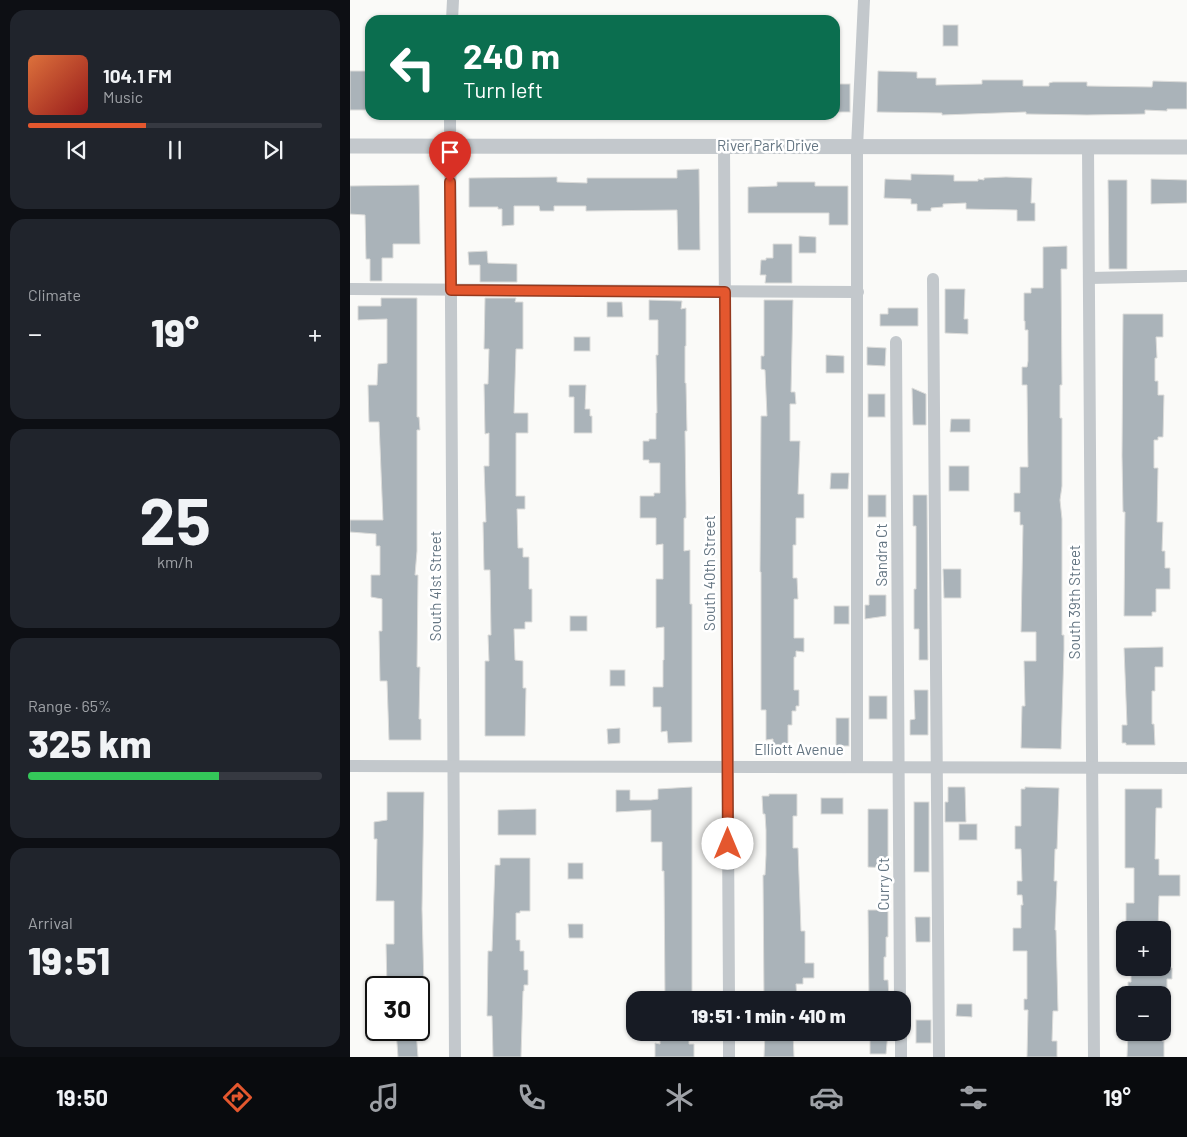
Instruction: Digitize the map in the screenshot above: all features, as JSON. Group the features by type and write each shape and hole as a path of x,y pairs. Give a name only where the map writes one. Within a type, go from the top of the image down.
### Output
{"street":[{"path":"452,15 453,0"},
{"path":"857,767 857,147 864,0"},
{"name":"South 41st Street","path":"450,120 455,1057"},
{"name":"River Park Drive","path":"350,146 1187,147"},
{"name":"South 40th Street","path":"724,146 728,991"},
{"name":"South 39th Street","path":"1088,147 1094,1057"},
{"path":"1089,278 1187,276"},
{"path":"933,279 938,1057"},
{"path":"350,289 858,292"},
{"name":"Sandra Ct","path":"896,342 900,767"},
{"name":"Elliott Avenue","path":"350,766 1187,768"},
{"name":"Curry Ct","path":"900,767 900,991"},
{"path":"729,1041 729,1057"},
{"path":"900,1041 901,1057"}],"building":[{"path":"943,25 958,25 958,46 943,46"},
{"path":"350,71 365,71 365,110 350,110"},
{"path":"878,71 917,72 917,78 936,78 936,85 982,84 982,80 1023,80 1023,86 1049,86 1049,83 1053,82 1087,82 1087,86 1152,87 1153,81 1187,82 1187,109 1167,109 1167,111 1145,110 1145,114 1087,115 1026,114 1026,112 942,115 942,113 877,112"},
{"path":"840,84 850,84 850,112 840,112"},
{"path":"699,169 700,250 678,250 677,210 586,211 586,206 554,206 554,211 540,211 539,206 514,206 514,225 502,226 502,209 498,209 498,207 469,207 469,178 557,177 557,182 587,183 587,178 677,178 677,170"},
{"path":"911,174 954,175 954,181 978,181 978,179 984,180 984,178 1006,177 1032,178 1031,203 1035,203 1035,221 1017,221 1017,210 966,209 966,203 943,204 943,207 931,208 931,211 917,211 917,204 911,204 911,199 884,198 885,179 911,180"},
{"path":"1151,179 1187,180 1187,203 1151,204"},
{"path":"1108,180 1127,180 1127,269 1109,269"},
{"path":"777,182 815,182 815,186 848,186 848,225 829,225 829,213 748,213 748,187 777,186"},
{"path":"419,185 420,244 393,244 393,258 382,258 382,281 370,281 370,259 366,259 365,215 350,214 350,186"},
{"path":"799,236 816,237 816,253 799,253"},
{"path":"773,244 792,244 792,283 765,283 766,275 760,275 761,260 773,258"},
{"path":"1067,246 1067,269 1061,269 1062,385 1060,385 1060,418 1062,418 1062,486 1060,500 1062,519 1062,635 1064,635 1064,650 1061,749 1021,748 1022,706 1025,706 1024,661 1036,661 1036,632 1021,632 1023,525 1020,525 1020,512 1014,512 1014,493 1020,493 1020,467 1028,467 1027,385 1022,385 1022,367 1027,367 1028,361 1028,330 1025,330 1024,321 1024,293 1031,293 1031,288 1043,288 1043,247"},
{"path":"487,251 488,263 517,264 517,282 480,282 480,265 469,265 468,252"},
{"path":"945,289 965,289 964,319 968,319 968,334 945,333"},
{"path":"381,298 417,298 417,417 419,417 420,430 417,430 417,551 415,575 418,575 417,667 420,667 419,719 421,719 421,740 389,740 387,681 380,681 379,631 382,631 382,599 371,597 371,575 380,575 380,546 376,546 376,534 350,532 350,520 383,520 379,422 369,422 368,385 377,385 378,364 387,363 387,319 358,320 358,306 381,306"},
{"path":"485,298 516,298 515,302 523,302 523,349 516,349 514,413 528,413 528,433 516,433 516,496 525,496 525,509 517,509 518,548 523,548 523,557 529,557 529,589 532,589 532,622 525,622 525,629 514,629 515,660 523,661 523,688 526,688 525,736 485,736 485,661 489,661 488,635 491,635 490,570 484,570 483,522 486,522 484,466 489,466 489,433 485,434 484,384 488,384 489,349 484,349"},
{"path":"649,300 682,301 681,309 686,308 685,383 687,431 685,431 686,518 684,518 684,551 690,550 692,742 668,743 667,731 661,732 661,707 653,707 653,687 663,687 664,627 656,628 656,579 663,579 663,544 656,545 656,518 640,518 640,496 654,496 654,493 660,493 660,463 649,463 649,460 643,460 643,441 656,439 657,413 656,355 658,355 658,320 649,320"},
{"path":"764,300 793,300 791,392 795,392 796,404 790,404 790,441 800,441 798,494 804,494 804,518 796,518 796,545 793,545 793,578 797,578 798,599 794,599 794,638 804,638 804,652 796,651 796,657 794,657 794,690 799,690 799,706 796,706 796,711 792,711 792,725 788,725 788,745 773,745 773,739 766,740 766,710 761,710 761,416 767,416 765,370 761,369 761,356 764,356"},
{"path":"607,302 622,302 623,317 607,317"},
{"path":"888,308 918,308 918,326 880,326 880,314 888,314"},
{"path":"1123,314 1163,314 1163,337 1156,337 1155,381 1158,381 1158,395 1164,395 1163,437 1158,437 1158,440 1154,440 1154,468 1158,468 1157,522 1163,522 1162,551 1165,551 1165,568 1170,568 1170,589 1156,589 1156,612 1152,612 1152,616 1124,616"},
{"path":"574,337 590,337 590,351 574,351"},
{"path":"867,347 886,348 885,366 867,365"},
{"path":"826,355 844,356 844,373 826,373"},
{"path":"569,385 586,385 585,409 590,409 592,433 574,433 574,397 569,397"},
{"path":"912,388 926,394 926,425 913,425"},
{"path":"868,394 885,394 885,417 868,417"},
{"path":"951,419 970,419 970,432 950,432"},
{"path":"949,466 969,466 969,491 949,491"},
{"path":"831,473 849,473 848,489 830,489"},
{"path":"868,495 886,495 886,517 868,517"},
{"path":"913,495 927,495 928,660 919,660 919,629 914,629 916,526 913,526"},
{"path":"943,569 961,569 961,598 944,598"},
{"path":"869,595 886,595 886,616 865,619 865,605 869,605"},
{"path":"834,606 849,606 849,624 834,624"},
{"path":"570,616 587,616 587,631 570,631"},
{"path":"1163,647 1163,667 1155,667 1155,691 1152,691 1152,724 1154,724 1155,745 1126,745 1126,743 1122,743 1122,725 1127,725 1124,648"},
{"path":"610,670 625,670 625,686 610,686"},
{"path":"914,690 928,690 928,735 910,735 910,720 915,719"},
{"path":"869,696 887,696 887,719 869,719"},
{"path":"836,718 849,718 849,746 836,746"},
{"path":"620,728 620,743 608,744 607,729"},
{"path":"692,787 692,991 665,991 662,842 651,842 651,810 616,812 616,790 630,790 630,800 651,800 658,799 658,789"},
{"path":"948,787 965,787 966,822 945,822 945,802 948,802"},
{"path":"1025,787 1059,788 1054,881 1057,881 1055,930 1058,1011 1053,1011 1052,1041 1057,1041 1057,1057 1027,1057 1028,1010 1024,1010 1024,999 1027,999 1027,951 1013,951 1013,928 1021,928 1021,905 1023,905 1022,895 1017,895 1017,881 1022,881 1021,849 1015,849 1015,826 1021,826 1021,789 1025,789"},
{"path":"1125,789 1162,789 1162,808 1156,808 1155,859 1159,859 1159,875 1180,875 1180,896 1159,896 1158,921 1126,921 1126,903 1134,903 1134,868 1125,868"},
{"path":"387,792 424,792 422,909 424,976 387,976 386,944 394,944 394,901 376,901 377,839 374,839 374,822 387,820"},
{"path":"769,794 797,794 797,816 793,816 793,848 798,848 801,931 805,931 805,963 814,963 814,978 803,978 803,984 796,984 796,991 764,991 763,875 765,875 766,830 762,796 769,796"},
{"path":"821,798 843,798 843,814 821,814"},
{"path":"914,802 929,802 929,872 914,872"},
{"path":"536,809 536,835 498,835 498,810"},
{"path":"868,809 888,809 888,868 868,867"},
{"path":"959,824 977,824 977,840 959,840"},
{"path":"500,858 530,858 530,911 516,913 516,940 520,940 520,951 524,951 524,970 528,970 528,985 524,985 523,991 521,1057 493,1057 492,1016 487,1016 488,951 492,951 495,865 500,865"},
{"path":"568,863 583,863 583,879 568,879"},
{"path":"868,910 888,910 888,937 886,937 886,957 884,957 884,980 888,980 889,991 869,991"},
{"path":"915,917 930,917 930,942 916,942"},
{"path":"568,924 583,924 583,938 569,938"},
{"path":"1172,968 1172,979 1167,979 1167,986 1128,986 1128,982 1131,982 1131,976 1171,976"},
{"path":"957,1004 972,1004 972,1017 956,1016"},
{"path":"916,1020 931,1020 931,1043 916,1043"},
{"path":"397,1041 417,1041 418,1057 398,1057"},
{"path":"660,1041 689,1041 689,1044 694,1044 694,1057 655,1057 655,1043 660,1044"},
{"path":"765,1041 793,1041 794,1057 764,1057"},
{"path":"870,1041 887,1041 886,1054 870,1054"},
{"path":"1128,1041 1164,1041 1164,1057 1127,1057"}],"route":[{"path":"450,182 451,290 725,292 728,844"}]}
